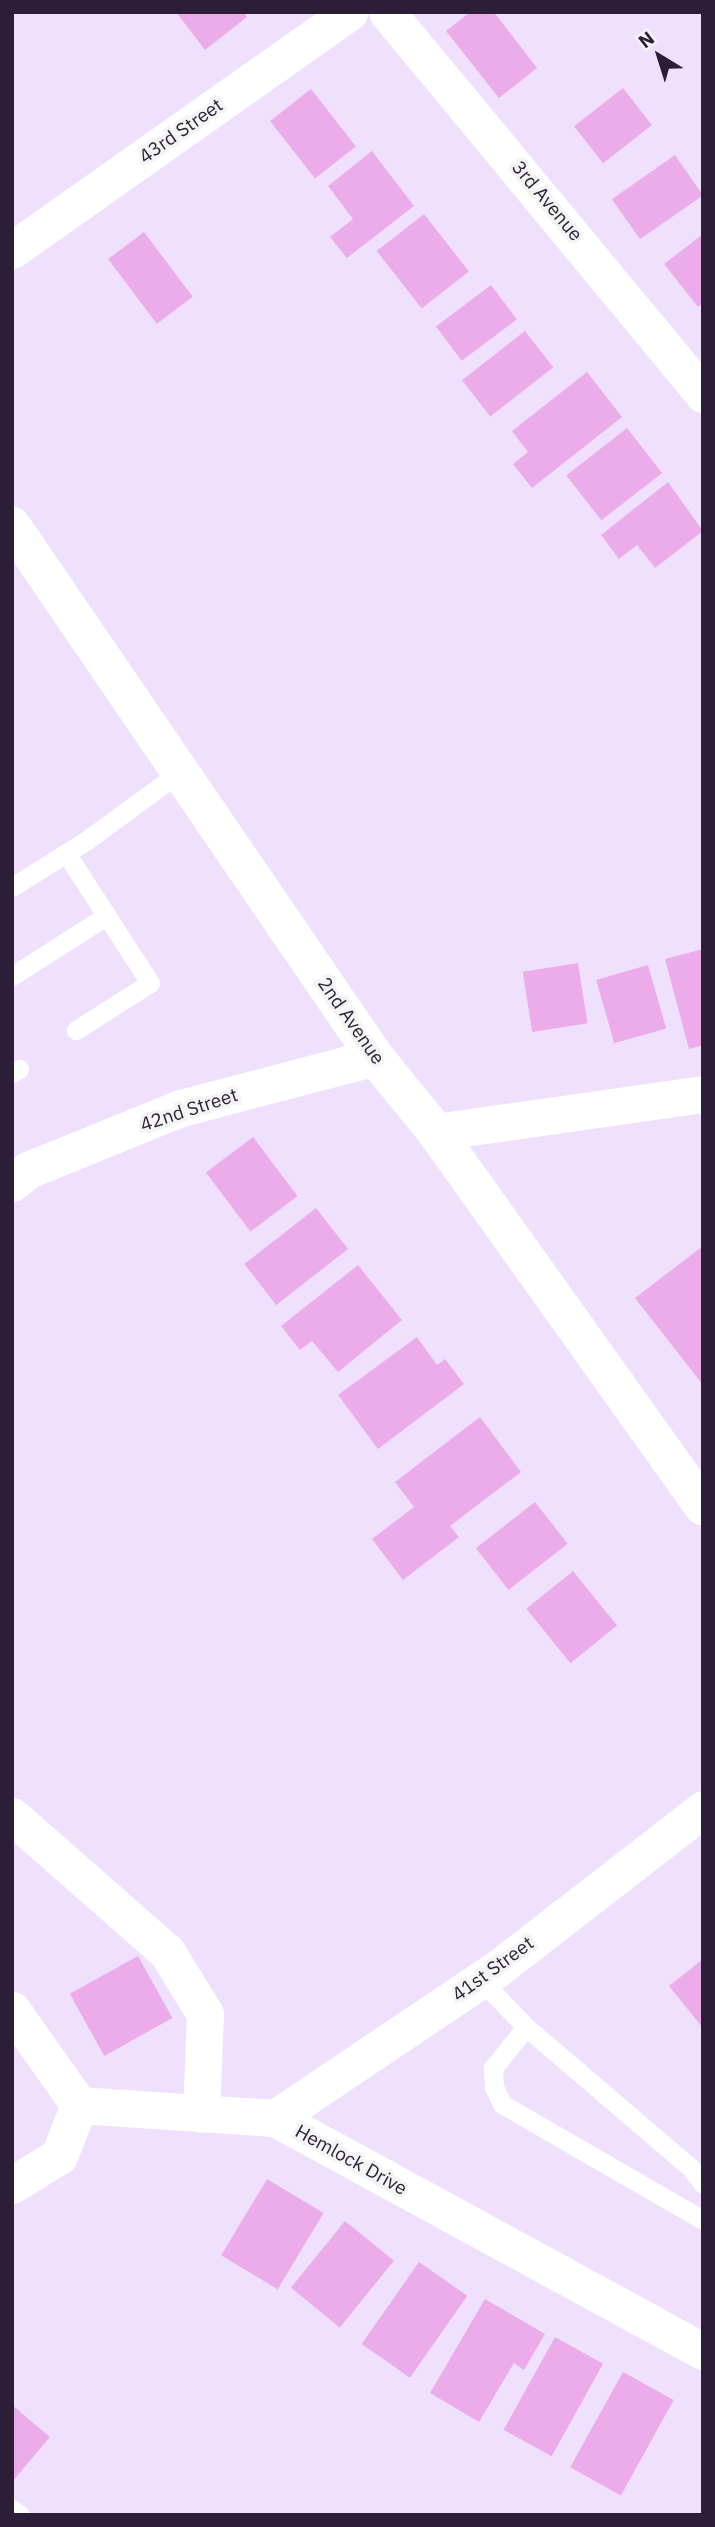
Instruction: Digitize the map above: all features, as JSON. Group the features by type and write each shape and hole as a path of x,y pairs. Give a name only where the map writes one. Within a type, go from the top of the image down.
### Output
{"main road":[{"name":"2nd Avenue","path":"12,526 375,1057 436,1132 703,1507"}],"street":[{"name":"43rd Street","path":"12,250 349,12"},
{"name":"3rd Avenue","path":"387,12 703,394"},
{"name":"42nd Street","path":"12,1184 28,1170 181,1108 375,1057"},
{"path":"436,1132 703,1094"},
{"name":"41st Street","path":"275,2118 481,1980 701,1815"},
{"path":"12,1816 167,1952 205,2014 201,2113"},
{"path":"12,2010 79,2105 59,2157 12,2185"},
{"name":"Hemlock Drive","path":"79,2105 275,2118 703,2351"}],"lane":[{"path":"12,887 66,853 180,772"},
{"path":"66,853 150,983 76,1030"},
{"path":"12,976 106,916"},
{"path":"481,1980 526,2027 691,2168 703,2184"},
{"path":"526,2027 493,2068 494,2087 502,2104 703,2220"},
{"path":"12,2509 20,2515"}],"building":[{"path":"176,12 244,12 247,17 205,50"},
{"path":"470,12 494,12 537,68 499,98 446,31"},
{"path":"623,88 652,125 603,163 574,126"},
{"path":"311,89 356,147 315,179 270,121"},
{"path":"372,151 414,206 347,258 330,237 353,219 328,186"},
{"path":"675,155 703,195 640,239 612,199"},
{"path":"424,214 469,272 422,308 377,251"},
{"path":"144,232 193,297 157,324 108,259"},
{"path":"703,234 703,303 698,307 664,264"},
{"path":"491,285 517,319 462,361 436,327"},
{"path":"525,331 553,367 490,417 462,380"},
{"path":"587,372 622,417 532,488 513,464 528,452 512,431"},
{"path":"627,428 662,473 601,520 566,475"},
{"path":"668,482 703,531 655,568 637,545 619,559 601,535"},
{"path":"703,949 703,1045 689,1049 665,959"},
{"path":"578,963 588,1023 532,1032 523,972"},
{"path":"648,965 666,1028 614,1043 596,980"},
{"path":"253,1137 298,1196 250,1232 206,1173"},
{"path":"316,1208 348,1249 276,1305 244,1264"},
{"path":"703,1246 703,1385 635,1298"},
{"path":"358,1265 402,1320 338,1372 312,1341 300,1350 281,1326"},
{"path":"417,1337 437,1365 445,1359 464,1384 378,1449 338,1395"},
{"path":"480,1417 521,1472 450,1526 459,1537 403,1580 372,1539 414,1507 395,1482"},
{"path":"535,1502 568,1544 509,1590 476,1548"},
{"path":"573,1571 617,1625 570,1663 526,1609"},
{"path":"138,1956 172,2018 104,2056 70,1994"},
{"path":"703,1959 703,2028 669,1986"},
{"path":"267,2179 324,2213 278,2289 221,2255"},
{"path":"345,2221 394,2261 340,2327 291,2288"},
{"path":"419,2262 467,2296 410,2378 362,2344"},
{"path":"485,2299 545,2334 524,2370 514,2363 479,2422 430,2393"},
{"path":"555,2337 603,2364 552,2456 504,2430"},
{"path":"623,2372 674,2400 621,2495 570,2467"},
{"path":"12,2405 50,2437 12,2482"}]}
